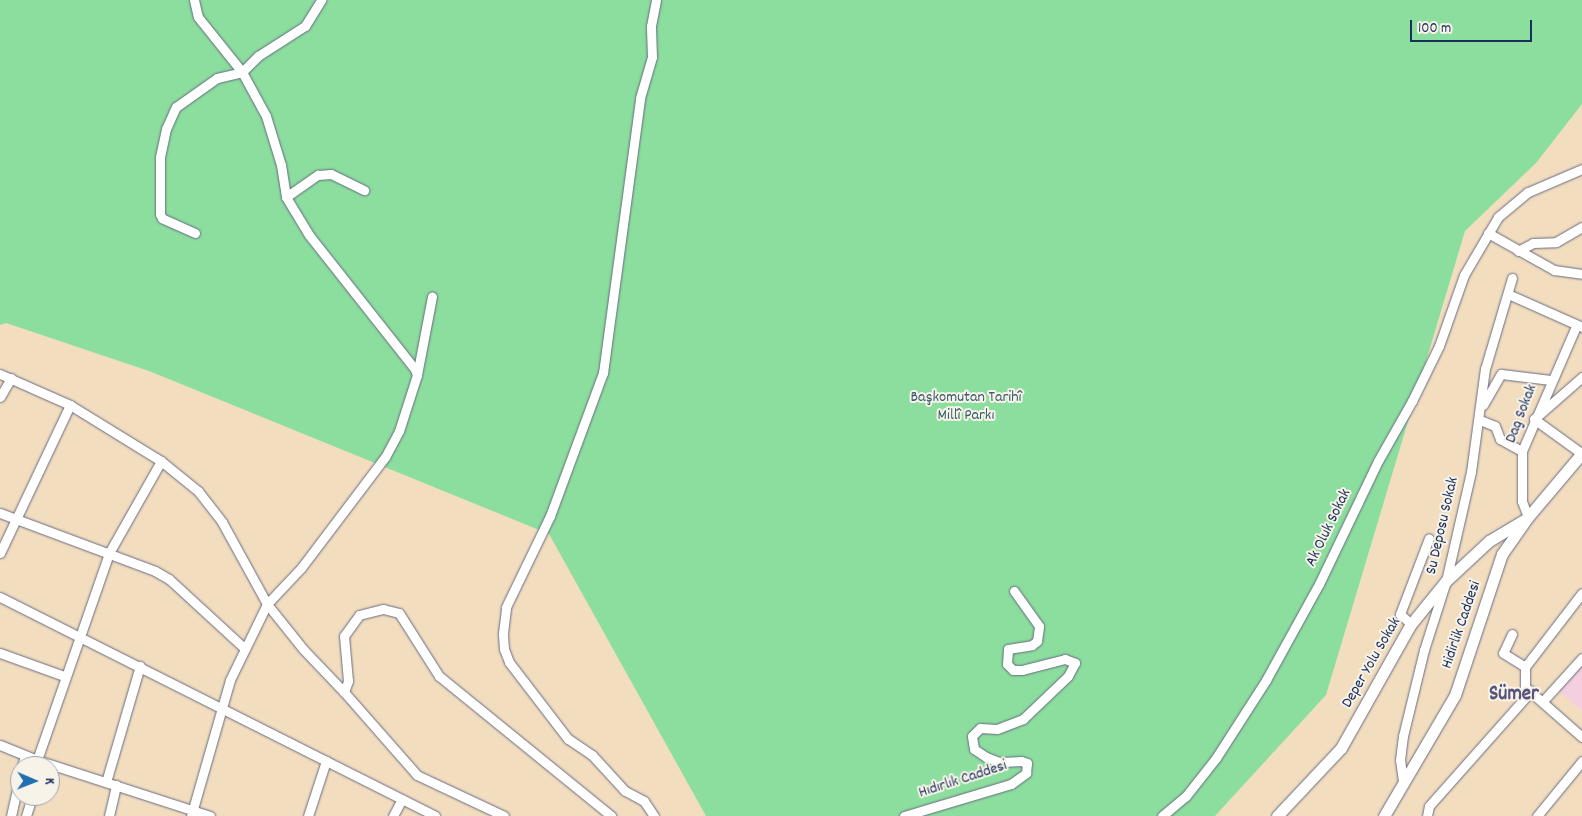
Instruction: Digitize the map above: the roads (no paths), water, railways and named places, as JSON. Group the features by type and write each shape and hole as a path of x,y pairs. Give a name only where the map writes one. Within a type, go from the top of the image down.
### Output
{"street":[{"path":"194,0 198,17 242,72 266,116 281,165 286,197 309,235 415,369 417,375"},
{"path":"195,233 162,218 160,214 160,157 166,129 176,107 217,78 242,72 258,56 305,26 321,0"},
{"path":"654,816 644,801 625,791 592,755 568,739 509,662 504,649 503,633 506,607 550,516 603,373 640,98 652,57 651,26 656,0"},
{"name":"Ak Oluk Sokak","path":"1162,816 1186,796 1216,758 1266,680 1319,584 1378,460 1412,401 1439,346 1464,275 1498,217 1528,192 1582,169"},
{"path":"286,197 318,175 331,174 364,190"},
{"path":"1518,251 1533,243 1556,242 1582,227"},
{"path":"1488,233 1554,270 1582,274"},
{"name":"Su Deposu Sokak","path":"1403,780 1403,736 1424,650 1446,581 1480,420 1485,369 1512,278"},
{"path":"1508,294 1579,327"},
{"path":"192,813 220,710 244,648 267,604 301,568 385,457 399,431 417,375 432,296"},
{"name":"Dag Sokak","path":"1528,517 1522,501 1522,452 1551,380 1579,327"},
{"path":"0,374 70,404 161,461 198,491 222,522 267,604 418,775 504,816"},
{"path":"1482,407 1501,374 1551,380"},
{"path":"1582,377 1534,419 1582,453"},
{"path":"0,397 11,378"},
{"path":"0,553 14,518 70,404"},
{"path":"1480,420 1495,426 1500,439 1522,452"},
{"name":"Hidirlik Caddesi","path":"1384,816 1403,780 1455,695 1502,554 1528,517 1582,453"},
{"path":"41,756 64,676 109,553 161,461"},
{"path":"0,513 109,553 169,580 244,648"},
{"name":"Deper Yolu Sokak","path":"1277,816 1341,748 1412,624 1446,581 1489,541 1528,517"},
{"path":"1412,624 1400,614 1429,538"},
{"name":"Hıdırlık Caddesi","path":"904,816 1010,784 1026,773 1027,763 999,762 986,757 974,749 972,736 980,728 997,729 1023,719 1068,676 1075,663 1065,659 1022,670 1013,670 1007,664 1008,649 1032,645 1036,641 1039,626 1014,591"},
{"path":"1582,593 1524,667 1525,687 1582,737"},
{"path":"0,597 140,666 220,710 435,816"},
{"path":"344,692 348,682 344,636 348,628 359,615 369,610 392,609 399,613 439,676 611,816"},
{"path":"1512,634 1503,653 1524,667"},
{"path":"0,653 64,676"},
{"path":"1542,701 1582,658"},
{"path":"106,782 140,666"},
{"path":"1427,816 1429,806 1530,691"},
{"path":"0,745 25,756"},
{"path":"308,816 326,761"},
{"path":"1537,816 1582,761"},
{"path":"60,769 116,785 192,813 210,816"},
{"path":"108,816 116,785"},
{"path":"393,816 402,799"}],"district":[{"name":"Sümer","path":"1514,695"}],"park label":[{"name":"Başkomutan Tarihî Millî Parkı","path":"966,407"}]}
